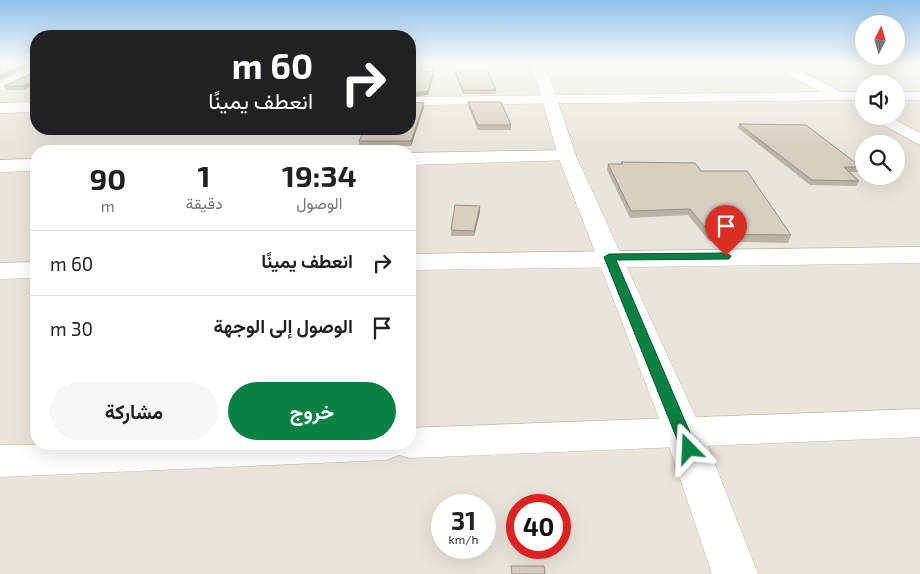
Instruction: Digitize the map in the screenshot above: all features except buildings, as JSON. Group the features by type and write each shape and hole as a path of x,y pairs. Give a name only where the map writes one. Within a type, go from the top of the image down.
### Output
{"street":[{"path":"547,90 567,156 683,431 736,574"},
{"path":"826,90 855,105"},
{"path":"416,101 855,96"},
{"path":"905,96 920,96"},
{"path":"0,108 30,107"},
{"path":"892,125 920,140"},
{"path":"416,158 567,156"},
{"path":"0,166 30,165"},
{"path":"416,262 609,257 920,255"},
{"path":"0,271 30,270"},
{"path":"416,443 920,422"},
{"path":"0,460 241,450"}],"shaded area":[{"path":"0,90 30,90 30,135 416,135 416,90 855,90 855,125 905,125 905,90 920,90 920,574 0,574"}],"route":[{"path":"689,449 609,257 726,256"}]}
